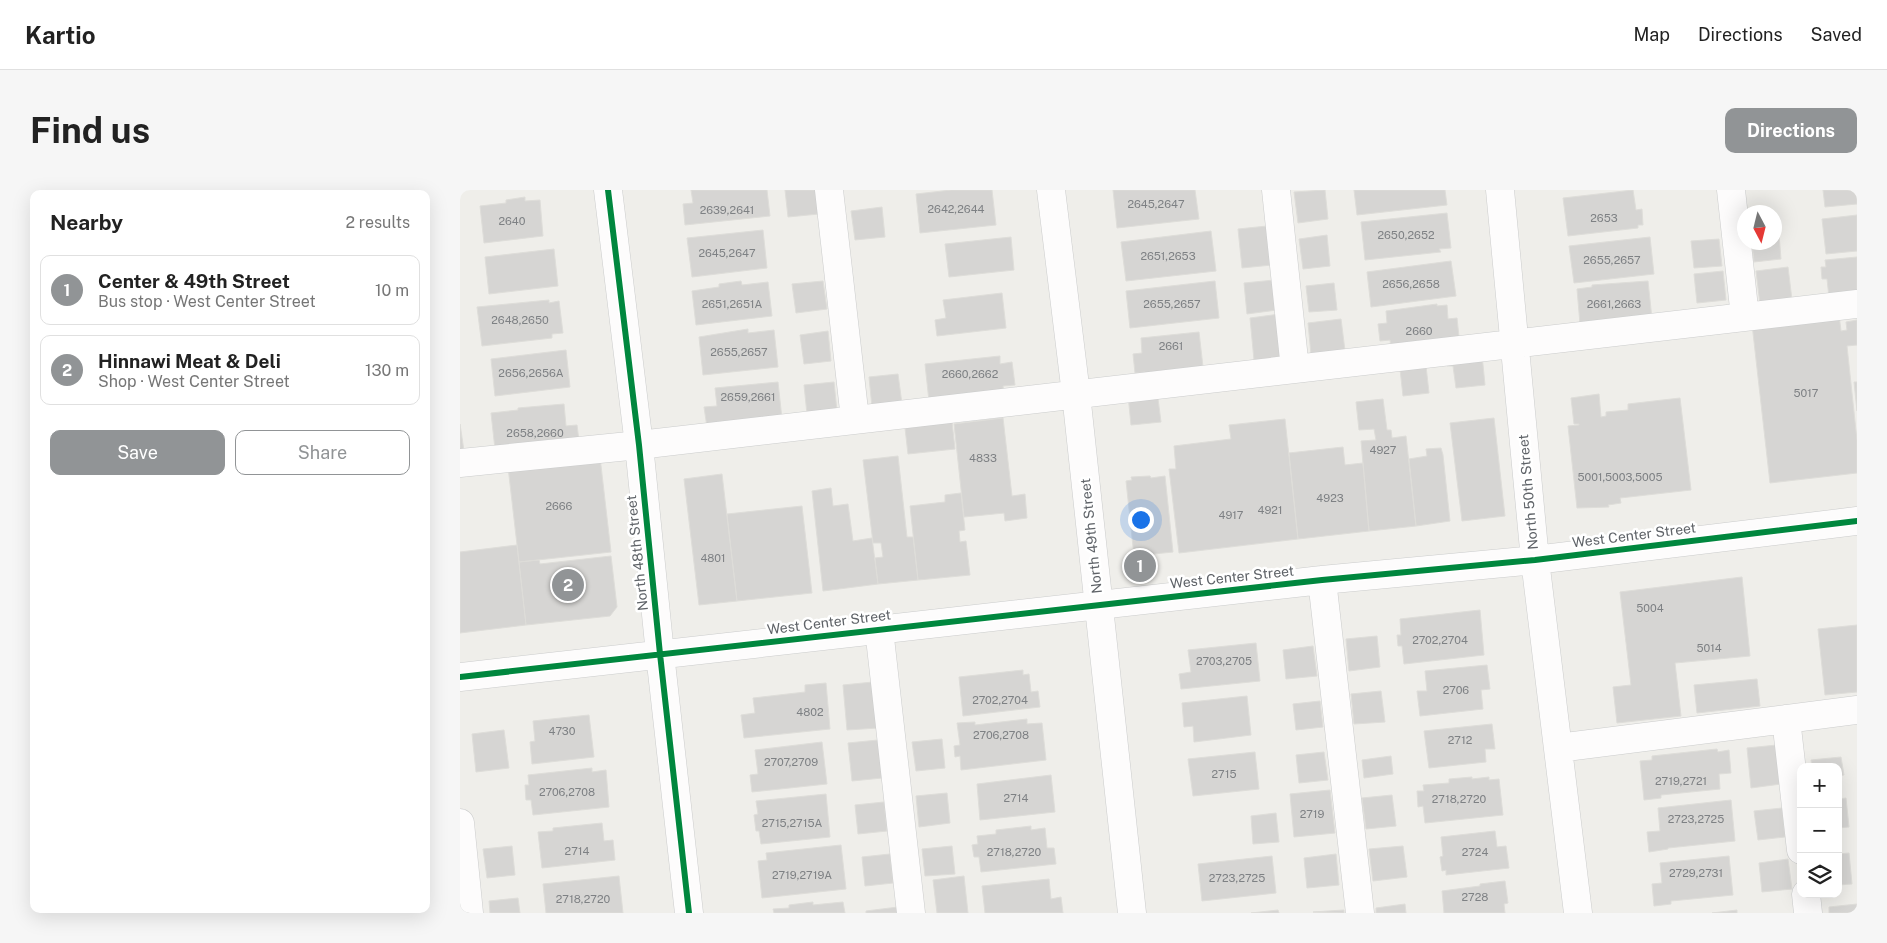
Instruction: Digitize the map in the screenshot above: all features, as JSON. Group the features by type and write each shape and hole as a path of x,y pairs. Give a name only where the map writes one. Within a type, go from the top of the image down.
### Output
{"street":[{"name":"North 48th Street","path":"608,190 639,445 689,913"},
{"path":"829,190 855,420"},
{"name":"North 49th Street","path":"1051,190 1076,394 1132,913"},
{"path":"1276,190 1295,369"},
{"name":"North 50th Street","path":"1500,190 1535,560 1578,913"},
{"path":"1731,190 1745,316"},
{"path":"460,463 639,445 1857,304"},
{"name":"West Center Street","path":"460,677 1098,604 1535,560 1857,521"},
{"path":"1322,580 1360,913"},
{"path":"879,629 911,913"},
{"path":"1558,748 1857,710"},
{"path":"1786,719 1797,815"},
{"path":"460,823 469,913"},
{"path":"1806,898 1808,913"}],"building":[{"path":"691,190 767,190 770,216 685,225 683,204 693,203"},
{"path":"785,190 816,190 819,214 788,217"},
{"path":"951,190 992,190 996,225 920,233 916,194"},
{"path":"1113,190 1195,190 1199,219 1117,228"},
{"path":"1325,190 1328,219 1298,223 1294,192"},
{"path":"1354,190 1445,190 1447,205 1357,215"},
{"path":"1633,190 1636,210 1642,209 1643,225 1638,225 1638,228 1568,236 1563,198"},
{"path":"1823,190 1857,190 1857,204 1825,207"},
{"path":"525,197 525,201 540,200 543,236 484,243 480,206 506,203 506,200"},
{"path":"882,207 885,237 855,240 851,211"},
{"path":"1447,213 1451,248 1439,249 1441,252 1365,260 1361,222"},
{"path":"1857,215 1857,251 1826,254 1822,219"},
{"path":"1267,226 1272,265 1242,268 1238,229"},
{"path":"763,230 767,268 692,277 687,238"},
{"path":"1211,231 1216,271 1126,281 1121,242"},
{"path":"1327,235 1330,266 1303,269 1299,239"},
{"path":"1011,237 1014,270 949,277 945,244"},
{"path":"1650,237 1654,274 1574,283 1569,246"},
{"path":"1719,239 1722,266 1694,268 1691,241"},
{"path":"554,249 558,286 489,294 485,257"},
{"path":"1753,250 1780,250 1781,259 1754,262"},
{"path":"1857,257 1857,294 1829,297 1827,279 1822,279 1821,267 1826,267 1825,260"},
{"path":"1451,261 1456,296 1371,307 1367,272"},
{"path":"1788,267 1792,300 1760,304 1756,271"},
{"path":"1723,271 1726,300 1697,303 1694,274"},
{"path":"1274,280 1277,310 1247,314 1244,283"},
{"path":"741,281 742,285 768,282 772,316 696,325 692,291"},
{"path":"823,281 827,309 796,313 792,284"},
{"path":"1215,281 1219,318 1130,328 1126,291"},
{"path":"1648,281 1652,319 1580,324 1577,289 1592,287 1592,285"},
{"path":"1334,283 1337,310 1309,312 1306,286"},
{"path":"1002,293 1006,328 937,336 935,320 946,318 943,300"},
{"path":"549,300 549,303 559,301 563,333 552,334 552,338 482,346 477,307"},
{"path":"1437,304 1437,306 1447,305 1448,319 1457,318 1459,337 1391,347 1390,340 1380,341 1378,324 1387,323 1386,311"},
{"path":"1280,314 1285,356 1254,360 1250,318"},
{"path":"1839,315 1841,331 1847,330 1846,322 1857,320 1857,345 1847,346 1857,440 1857,473 1770,483 1752,324"},
{"path":"1341,319 1345,351 1311,354 1308,323"},
{"path":"748,329 748,333 774,330 778,367 703,375 699,337"},
{"path":"828,331 831,361 804,364 800,335"},
{"path":"1199,332 1203,367 1145,374 1145,372 1135,373 1133,354 1142,353 1141,338"},
{"path":"566,350 570,387 495,396 491,359"},
{"path":"1482,355 1485,385 1456,388 1453,366 1447,366 1446,360"},
{"path":"1000,356 1000,364 1012,362 1015,385 1003,386 1004,393 929,401 925,364"},
{"path":"1426,366 1429,393 1403,396 1400,369"},
{"path":"898,374 902,404 872,407 869,377"},
{"path":"778,382 782,419 707,427 704,407 717,406 715,388"},
{"path":"834,382 837,411 807,414 804,385"},
{"path":"1854,382 1857,382 1857,411"},
{"path":"1157,391 1161,422 1131,425 1128,395"},
{"path":"1599,394 1601,417 1606,416 1606,412 1628,410 1628,404 1680,398 1691,490 1620,498 1621,503 1608,505 1609,507 1577,508 1568,426 1579,424 1574,424 1571,398"},
{"path":"1383,399 1387,430 1391,430 1392,438 1406,436 1416,526 1369,531 1361,441 1376,440 1374,429 1359,430 1356,402"},
{"path":"564,404 566,426 577,425 579,441 495,449 491,413 518,410 518,408"},
{"path":"1003,418 1012,496 1025,494 1027,518 1005,521 1004,513 964,517 954,424"},
{"path":"1494,418 1505,516 1462,521 1450,423"},
{"path":"1285,419 1298,539 1179,553 1169,469 1176,469 1174,446 1231,439 1229,425"},
{"path":"952,422 955,449 908,454 905,428"},
{"path":"460,424 464,451 460,452"},
{"path":"1343,447 1345,465 1363,463 1369,531 1298,539 1289,453"},
{"path":"1441,448 1450,521 1416,526 1409,459 1427,456 1426,449"},
{"path":"898,456 907,537 913,537 918,580 878,584 875,558 883,557 881,543 873,543 863,460"},
{"path":"600,457 611,552 519,562 508,467"},
{"path":"722,474 737,601 699,605 684,479"},
{"path":"1150,476 1151,478 1165,476 1173,552 1134,556 1126,481 1132,480 1131,477"},
{"path":"831,488 833,506 848,504 853,541 872,538 878,584 823,591 812,491"},
{"path":"961,493 965,530 959,531 960,542 966,541 970,575 918,580 910,506 945,502 945,495"},
{"path":"802,506 812,593 737,601 727,514"},
{"path":"517,545 526,625 460,633 460,552"},
{"path":"611,556 617,607 610,616 526,625 519,562 539,560 540,564"},
{"path":"1742,577 1750,656 1675,663 1681,716 1617,723 1613,687 1631,685 1620,592"},
{"path":"1480,610 1484,655 1404,664 1402,646 1398,646 1397,635 1401,635 1400,619"},
{"path":"1857,625 1857,692 1825,695 1818,629"},
{"path":"1377,636 1380,667 1349,671 1346,639"},
{"path":"1256,643 1260,681 1181,689 1179,674 1191,672 1188,650"},
{"path":"1313,646 1317,676 1286,679 1283,650"},
{"path":"1487,665 1490,689 1481,690 1483,709 1420,716 1417,691 1427,691 1425,671"},
{"path":"1023,670 1023,675 1029,674 1031,692 1038,691 1040,707 963,716 959,677"},
{"path":"1757,679 1760,706 1697,713 1694,685"},
{"path":"873,682 878,728 847,730 843,685"},
{"path":"826,683 830,729 744,738 741,715 755,713 753,698 805,692 805,685"},
{"path":"1381,691 1385,722 1354,724 1351,694"},
{"path":"1247,696 1251,735 1194,742 1193,726 1184,727 1182,703"},
{"path":"1320,701 1323,727 1296,730 1293,704"},
{"path":"589,715 594,757 532,764 530,742 535,741 533,721"},
{"path":"1027,719 1027,724 1042,723 1046,760 961,770 960,756 955,757 954,746 960,745 957,723 975,722 975,725"},
{"path":"1492,724 1495,749 1485,749 1486,762 1429,768 1424,731"},
{"path":"504,730 509,768 476,772 472,734"},
{"path":"942,739 945,768 916,771 912,742"},
{"path":"878,740 882,778 852,781 848,743"},
{"path":"822,742 827,784 752,792 750,775 758,774 755,750"},
{"path":"1777,745 1781,784 1751,788 1747,748"},
{"path":"1717,749 1718,752 1729,750 1731,773 1719,774 1720,789 1661,795 1661,798 1644,800 1640,761 1652,760 1652,756"},
{"path":"1255,752 1259,789 1193,796 1188,759"},
{"path":"1324,752 1328,780 1299,783 1296,755"},
{"path":"1391,756 1393,774 1364,778 1362,760"},
{"path":"1841,757 1842,763 1811,763 1811,760"},
{"path":"592,768 592,772 606,770 609,807 533,815 531,800 526,800 525,785 529,785 528,775"},
{"path":"1051,775 1055,812 980,820 977,784"},
{"path":"1472,777 1472,779 1489,777 1489,780 1499,779 1503,815 1425,823 1423,806 1418,807 1417,791 1424,791 1423,785 1449,783 1449,779"},
{"path":"1330,790 1335,833 1294,837 1290,794"},
{"path":"947,793 950,823 919,827 916,796"},
{"path":"826,794 830,837 761,844 759,831 756,831 754,815 758,814 756,801"},
{"path":"1392,795 1396,826 1366,829 1362,798"},
{"path":"1842,798 1846,798 1849,827 1842,828"},
{"path":"1731,800 1735,841 1668,848 1649,852 1647,832 1660,831 1658,808"},
{"path":"884,802 887,831 858,834 855,805"},
{"path":"1782,808 1785,837 1758,840 1754,811"},
{"path":"1276,813 1279,842 1253,844 1251,816"},
{"path":"602,823 604,841 613,840 615,860 542,868 538,832 553,831 553,828"},
{"path":"1031,826 1031,830 1045,828 1047,848 1054,848 1056,864 981,872 979,857 974,857 972,845 978,844 977,836 996,834 996,830"},
{"path":"1495,831 1497,847 1506,846 1509,868 1446,875 1446,870 1442,871 1440,857 1443,856 1441,837"},
{"path":"841,845 846,889 762,898 758,861 767,860 766,853"},
{"path":"512,846 515,875 487,878 483,849"},
{"path":"952,846 955,874 925,876 922,849"},
{"path":"1403,846 1407,877 1373,881 1369,849"},
{"path":"1849,853 1852,884 1842,885 1842,854"},
{"path":"890,854 893,883 865,886 862,857"},
{"path":"1336,854 1339,885 1307,888 1304,858"},
{"path":"1272,856 1276,893 1202,901 1198,864"},
{"path":"1729,856 1733,895 1671,901 1671,904 1654,906 1652,884 1662,883 1660,863"},
{"path":"1788,859 1792,889 1762,892 1759,863"},
{"path":"619,876 623,913 546,913 543,884"},
{"path":"964,876 968,913 937,913 933,880"},
{"path":"1049,879 1051,899 1061,897 1063,913 985,913 982,886"},
{"path":"1505,881 1508,903 1504,904 1505,913 1444,913 1442,891"},
{"path":"518,898 520,913 490,913 489,901"},
{"path":"813,902 813,905 843,902 845,913 774,913 773,909 789,908 789,905"},
{"path":"1405,904 1406,913 1376,913 1376,908"},
{"path":"1857,904 1857,913 1829,913 1829,907"},
{"path":"898,907 898,913 866,913 866,911"},
{"path":"1278,910 1279,913 1251,913"},
{"path":"1344,910 1344,913 1313,912"},
{"path":"1737,910 1737,913 1712,913"}],"cycle path":[{"path":"608,190 639,445 689,913"},
{"path":"460,677 1322,580 1535,560 1857,521"}],"place":[{"name":"Center & 49th Street","path":"1140,566"},
{"name":"Hinnawi Meat & Deli","path":"568,585"}]}
